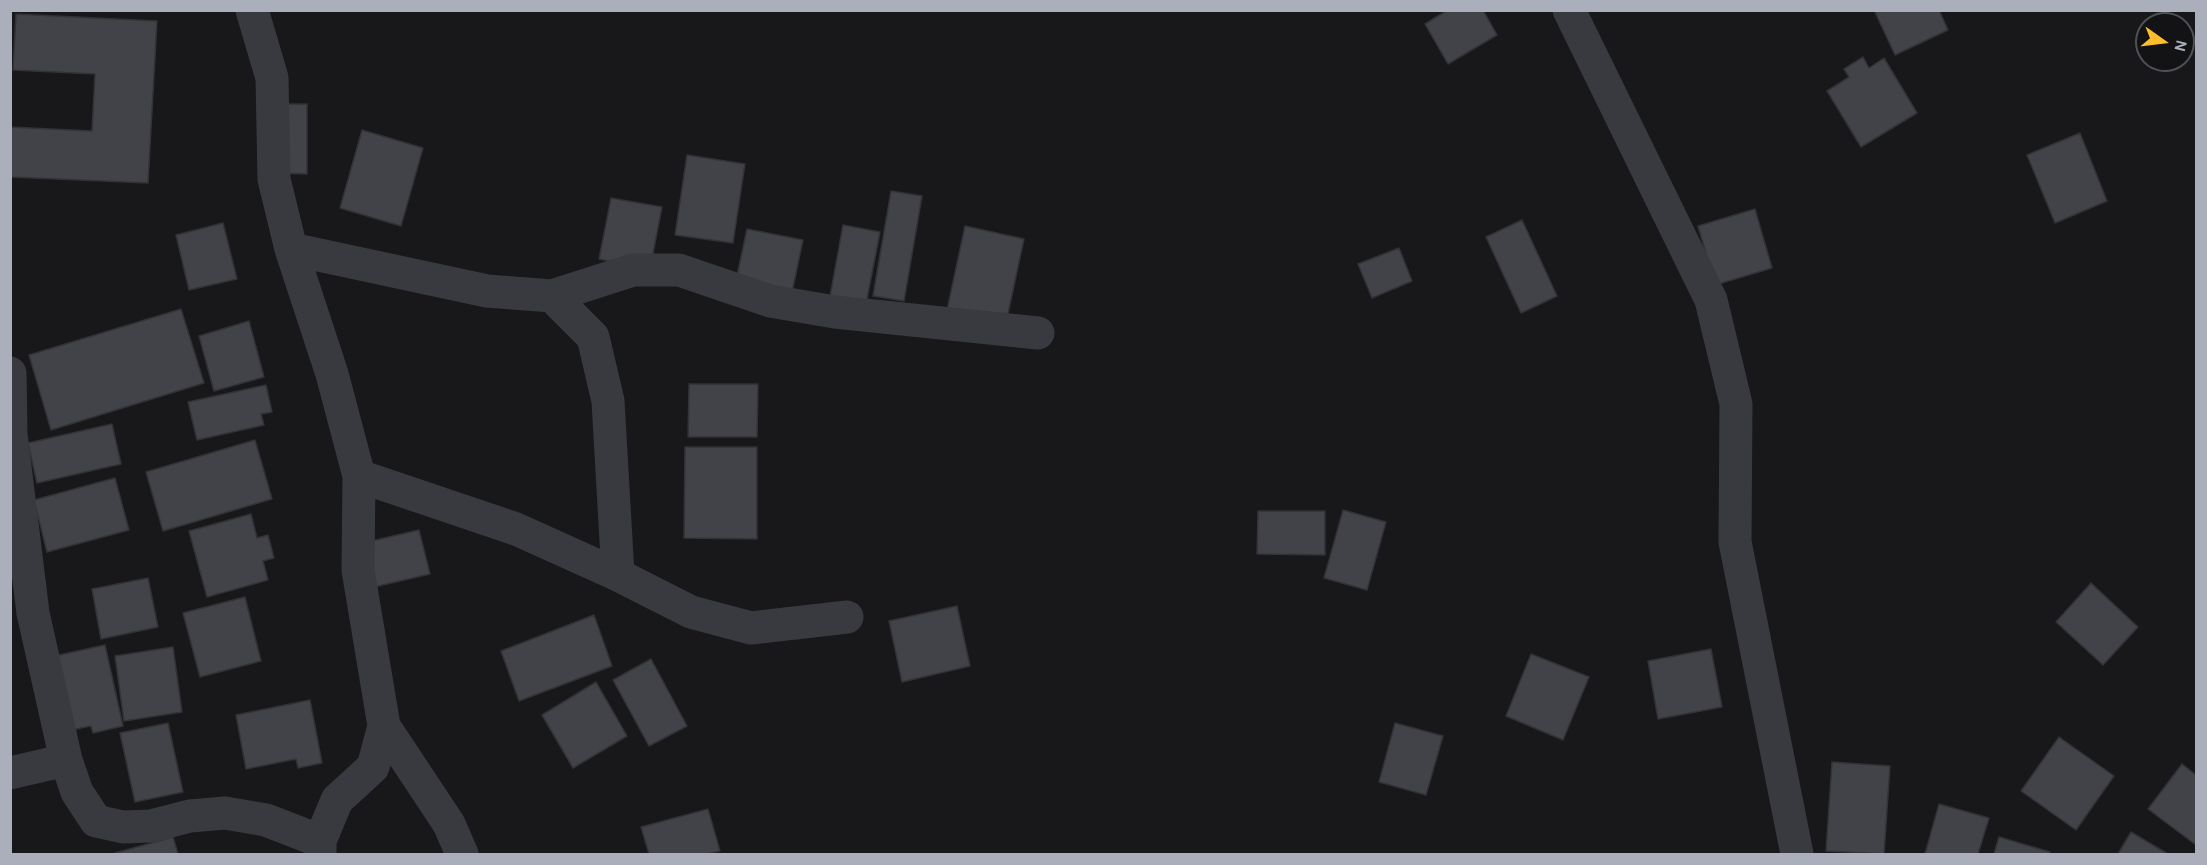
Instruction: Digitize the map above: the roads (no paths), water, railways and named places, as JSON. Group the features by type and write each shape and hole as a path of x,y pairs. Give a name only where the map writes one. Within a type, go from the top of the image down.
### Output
{"street":[{"path":"252,10 272,78 274,179 291,249 332,374 359,476 358,570 384,726 449,824 462,855"},
{"path":"1569,10 1712,300 1736,404 1735,542 1797,855"},
{"path":"291,249 487,291 552,296 633,270 678,270 770,301 834,312 1038,333"},
{"path":"552,296 593,337 608,401 618,575"},
{"path":"10,374 11,434 33,613 66,760 77,792 96,821 123,827 151,826 190,816 225,813 266,820 320,848 338,800 373,766 384,726"},
{"path":"359,476 516,529 618,575 691,612 752,628 847,617"},
{"path":"10,773 66,760"}]}
